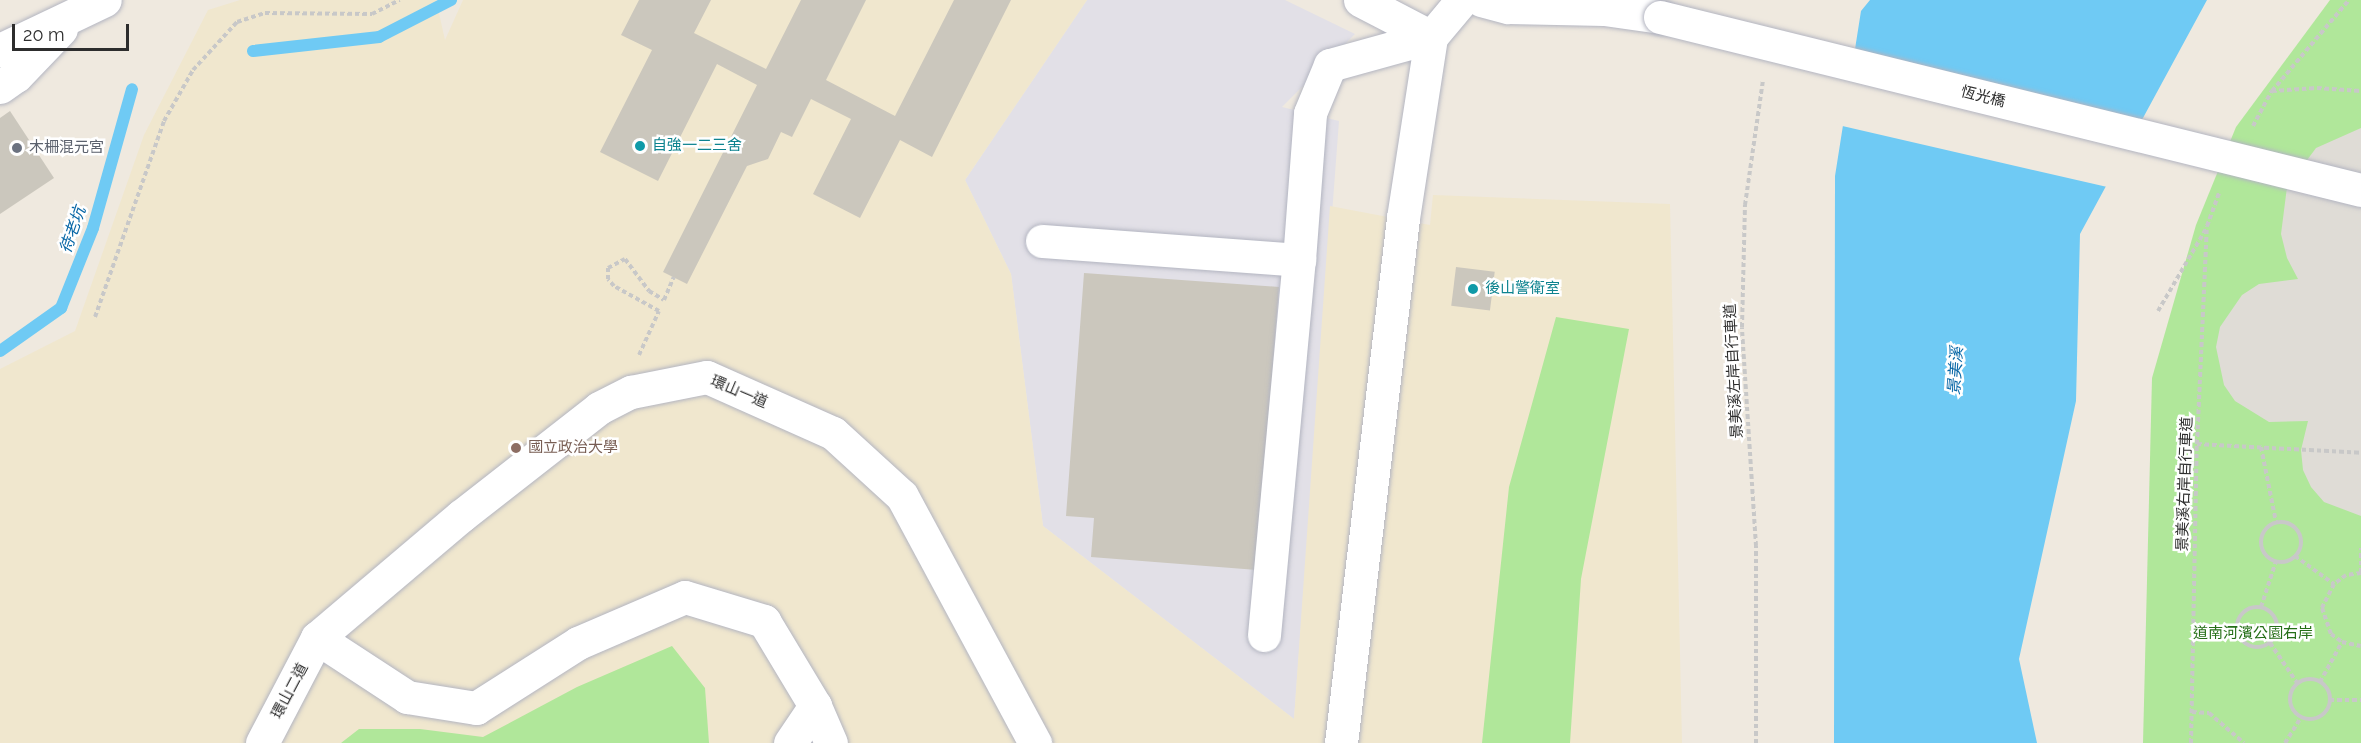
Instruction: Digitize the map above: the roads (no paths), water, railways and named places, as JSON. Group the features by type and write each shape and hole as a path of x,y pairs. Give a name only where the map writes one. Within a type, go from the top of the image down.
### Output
{"street":[{"path":"1360,0 1431,37"},
{"path":"1341,743 1403,218 1431,37 1462,0"},
{"name":"恆光橋","path":"1481,0 1508,7 1607,4 2361,190"},
{"path":"0,50 91,7"},
{"path":"0,87 16,76 91,7"},
{"path":"1264,635 1299,260 1310,113 1330,65 1431,37"},
{"path":"1042,241 1299,260"},
{"name":"環山一道","path":"317,638 461,516 599,408 631,392 707,377 833,433 902,496 1035,743"},
{"path":"317,638 407,697 476,708 578,643 685,597 764,621 815,706 831,743"},
{"name":"環山二道","path":"262,743 317,638"},
{"path":"790,743 815,706"}],"water":[{"name":"景美溪","path":"1870,0 2207,0 2080,234 2076,401 2019,659 2037,743 1834,743 1835,176 1861,11"}],"waterway":[{"name":"待老坑","path":"253,51 379,37 451,0"},
{"name":"待老坑","path":"0,351 61,308 93,228 132,89"}],"place":[{"name":"自強一二三舍","path":"640,146"},
{"name":"木柵混元宮","path":"17,148"},
{"name":"後山警衛室","path":"1473,289"},
{"name":"國立政治大學","path":"516,448"}],"park label":[{"name":"道南河濱公園右岸","path":"2253,634"}]}
